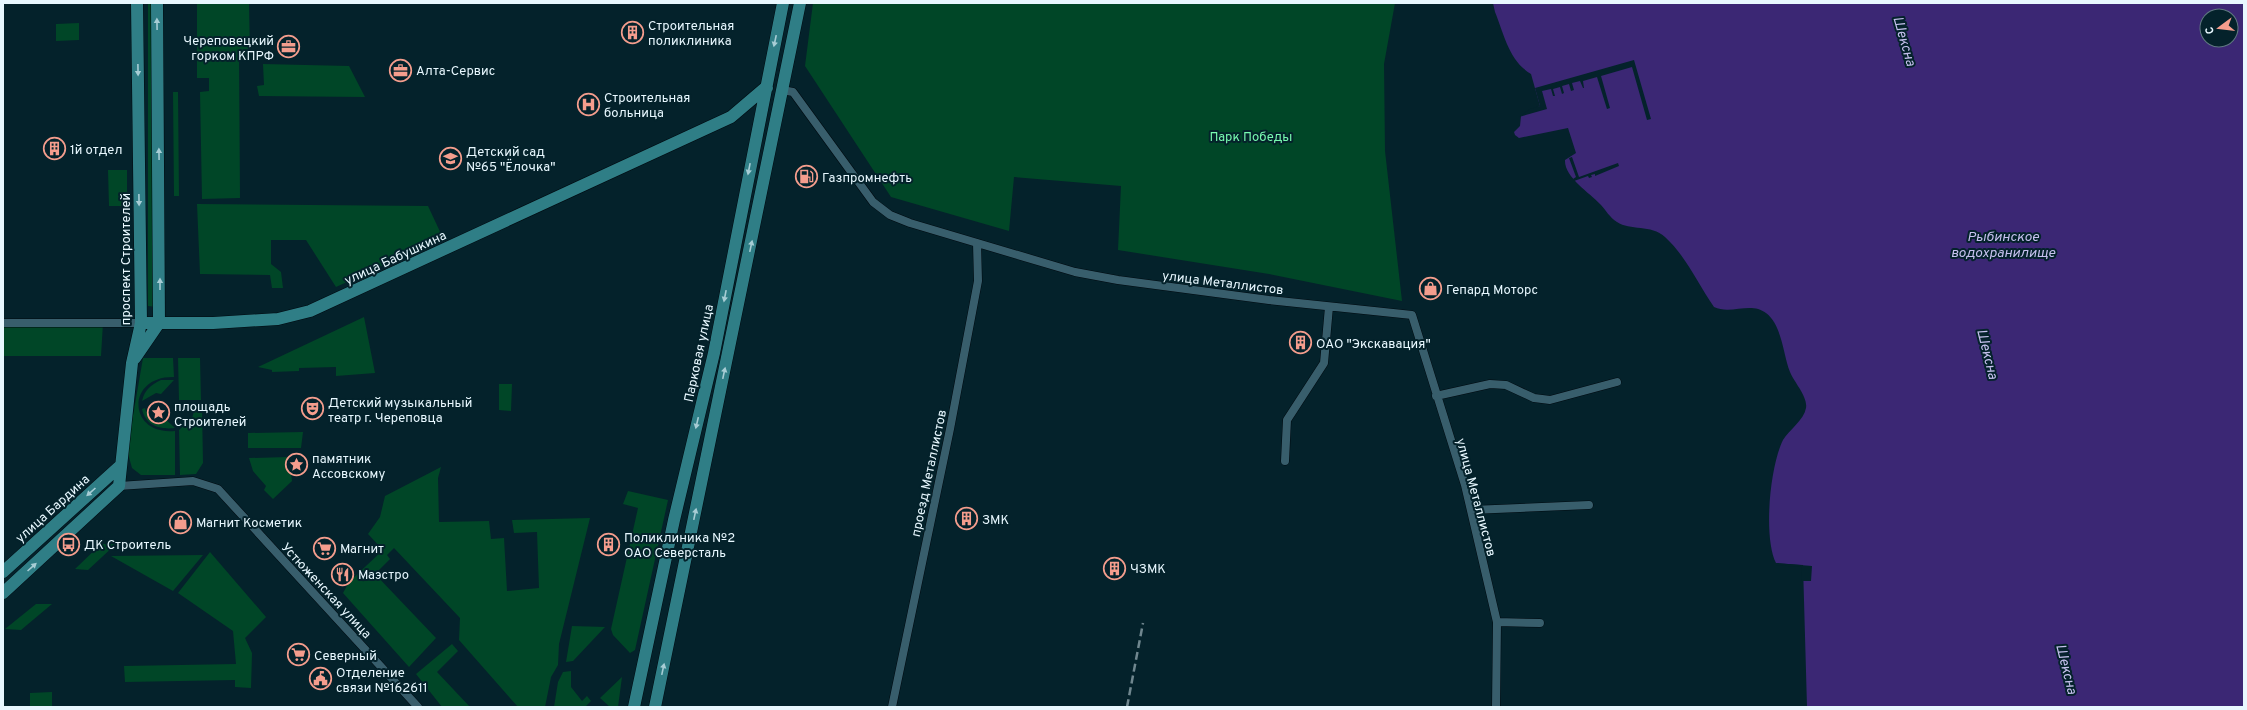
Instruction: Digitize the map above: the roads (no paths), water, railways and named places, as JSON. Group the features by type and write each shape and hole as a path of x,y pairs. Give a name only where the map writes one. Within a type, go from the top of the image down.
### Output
{"main road":[{"name":"проспект Строителей","path":"119,486 132,363 141,323 137,3"},
{"path":"132,363 159,323 157,3"},
{"name":"Парковая улица","path":"634,707 674,520 714,353 782,3"},
{"path":"655,707 800,3"},
{"name":"улица Бабушкина","path":"141,323 278,319 310,311 731,117 765,88"},
{"path":"765,88 782,90"},
{"name":"улица Бардина","path":"3,572 120,466"},
{"path":"3,593 119,486"}],"street":[{"name":"улица Металлистов","path":"782,90 793,92 873,202 897,218 1075,272 1118,280 1412,316 1465,485 1497,622 1496,707"},
{"name":"проезд Металлистов","path":"892,707 950,429 976,289 977,243"},
{"path":"1285,460 1287,420 1324,363 1329,307"},
{"name":"улица Бабушкина","path":"3,323 141,323"},
{"path":"1436,396 1490,384 1506,385 1534,398 1550,400 1617,382"},
{"name":"Устюженская улица","path":"119,486 193,481 218,489 418,707"},
{"path":"1470,510 1589,505"},
{"path":"1497,622 1540,623"}],"water":[{"name":"Рыбинское водохранилище","path":"1493,3 2244,3 2244,707 1807,707 1803,565 1776,563 1772,551 1769,520 1772,483 1778,452 1783,440 1805,412 1806,404 1803,394 1790,372 1776,325 1766,313 1754,308 1727,310 1714,307 1686,261 1665,237 1653,230 1622,225 1612,218 1600,204 1578,184 1566,166 1565,160 1576,153 1568,128 1519,138 1515,135 1514,132 1520,126 1521,116 1540,106 1531,74 1517,62 1505,38"}],"railway":[{"path":"1127,707 1143,623"}],"place":[{"name":"Строительная поликлиника","path":"633,32"},
{"name":"Череповецкий горком КПРФ","path":"289,47"},
{"name":"Алта-Сервис","path":"401,70"},
{"name":"Строительная больница","path":"589,104"},
{"name":"1й отдел","path":"54,149"},
{"name":"Детский сад №65 \"Ёлочка\"","path":"450,158"},
{"name":"Газпромнефть","path":"807,177"},
{"name":"Гепард Моторс","path":"1431,289"},
{"name":"ОАО \"Экскавация\"","path":"1300,343"},
{"name":"Детский музыкальный театр г. Череповца","path":"313,409"},
{"name":"площадь Строителей","path":"159,413"},
{"name":"памятник Ассовскому","path":"296,465"},
{"name":"ЗМК","path":"966,519"},
{"name":"Магнит Косметик","path":"180,522"},
{"name":"ДК Строитель","path":"69,544"},
{"name":"Поликлиника №2 ОАО Северсталь","path":"608,544"},
{"name":"Магнит","path":"325,548"},
{"name":"ЧЗМК","path":"1114,568"},
{"name":"Маэстро","path":"343,574"},
{"name":"Северный","path":"299,655"},
{"name":"Отделение связи №162611","path":"321,679"}],"water label":[{"name":"Шексна","path":"1905,41"},
{"name":"Шексна","path":"1988,354"},
{"name":"Шексна","path":"2067,669"}],"park label":[{"name":"Парк Победы","path":"1251,136"}]}
